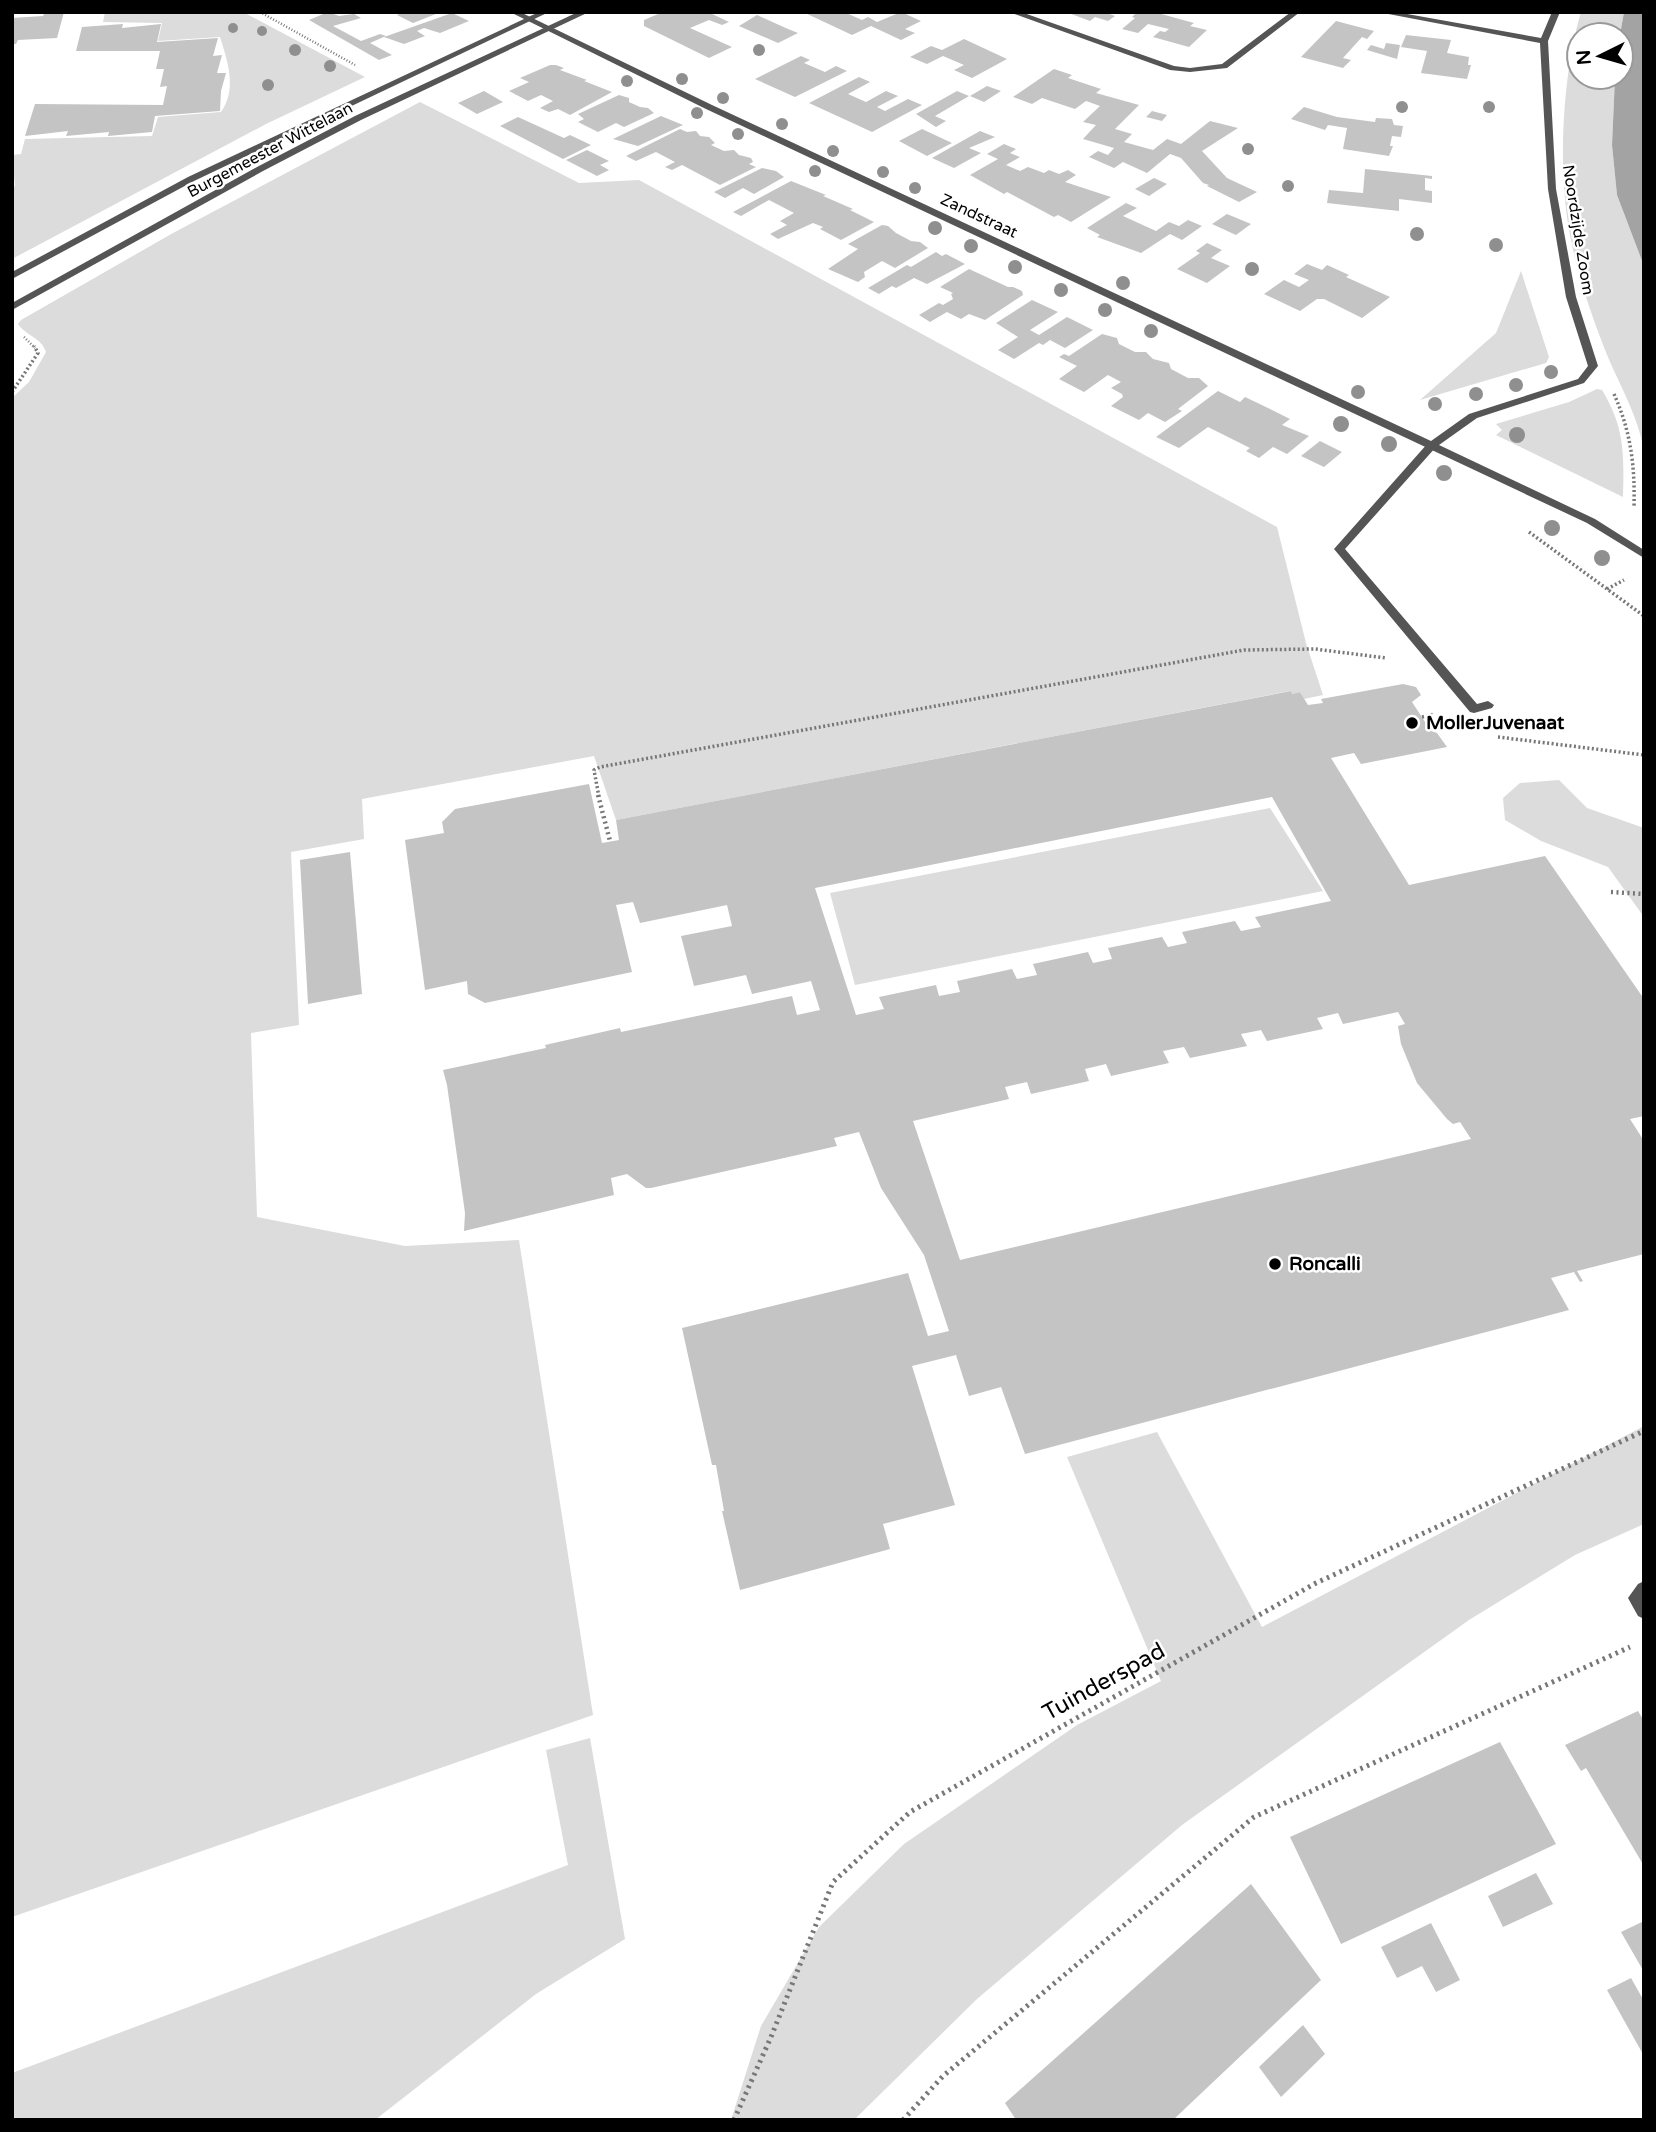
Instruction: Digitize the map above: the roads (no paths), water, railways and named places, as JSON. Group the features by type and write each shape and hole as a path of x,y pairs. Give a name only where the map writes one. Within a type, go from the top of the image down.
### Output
{"street":[{"name":"Zandstraat","path":"514,12 1432,445"},
{"name":"Burgemeester Wittelaan","path":"12,276 191,179 545,12"},
{"name":"Burgemeester Wittelaan","path":"12,307 260,169 358,118 585,12"},
{"path":"1013,12 1173,68 1190,70 1224,66 1296,12"},
{"path":"1382,12 1544,41"},
{"name":"Noordzijde Zoom","path":"1432,445 1473,416 1581,381 1593,366 1571,297 1552,189 1544,41 1556,12"},
{"path":"1488,705 1474,709 1339,549 1432,445 1591,521 1644,555"},
{"path":"1644,1590 1637,1598 1644,1611"}],"place":[{"name":"MollerJuvenaat","path":"1412,723"},
{"name":"Roncalli","path":"1275,1264"}]}
